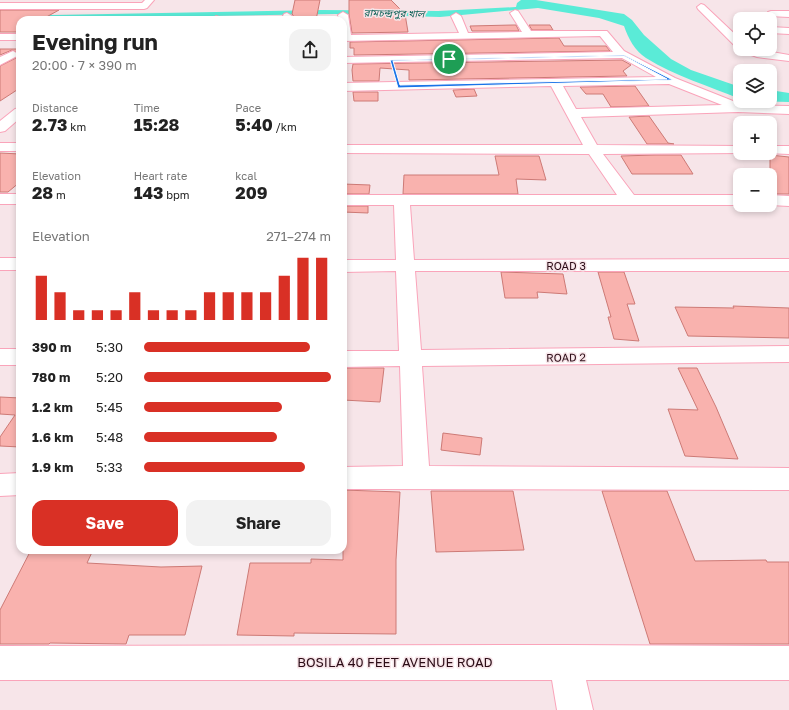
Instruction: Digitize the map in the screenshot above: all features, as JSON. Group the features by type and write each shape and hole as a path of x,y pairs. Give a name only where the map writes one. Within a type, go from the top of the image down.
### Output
{"street":[{"path":"0,6 147,3"},
{"path":"701,7 733,39"},
{"path":"515,13 528,34"},
{"path":"777,14 789,14"},
{"path":"456,16 465,36"},
{"path":"777,30 789,31"},
{"path":"347,38 603,33 624,56 671,80 741,109"},
{"path":"0,37 16,37"},
{"path":"385,37 398,86"},
{"path":"0,62 13,54"},
{"path":"347,60 624,56"},
{"path":"773,56 789,58"},
{"path":"347,87 671,80"},
{"path":"555,83 593,150 628,200"},
{"path":"573,113 741,109 789,110"},
{"path":"0,147 16,147"},
{"path":"347,149 733,150"},
{"path":"777,150 789,150"},
{"path":"0,199 16,199"},
{"path":"347,200 733,200"},
{"path":"402,200 417,477"},
{"path":"777,200 789,201"},
{"path":"0,264 16,264"},
{"name":"ROAD 3","path":"347,266 789,265"},
{"name":"ROAD 2","path":"347,359 789,354"},
{"path":"0,357 16,357"},
{"path":"347,478 417,477 789,480"},
{"path":"0,485 16,484"},
{"path":"566,662 575,710"},
{"name":"BOSILA 40 FEET AVENUE ROAD","path":"0,663 789,663"}],"water":[{"name":"রামচন্দ্রপুর খাল","path":"521,0 536,0 624,14 632,20 644,35 671,59 691,70 733,85 733,96 680,75 646,58 638,52 632,44 624,26 599,18 538,8 440,17 335,14 214,16 16,16 16,17 0,16 322,10 438,11 516,7 517,3"},
{"path":"777,91 789,93 789,102 777,102"}],"building":[{"path":"295,0 320,0 317,16 293,16 292,14"},
{"path":"349,0 391,0 405,14 408,32 352,33 349,14"},
{"path":"0,10 59,10 48,16 16,16 16,32 0,32"},
{"path":"516,25 519,31 472,31 470,26"},
{"path":"529,25 550,25 553,30 532,30"},
{"path":"559,38 564,46 606,46 610,51 354,55 354,48 350,48 350,42"},
{"path":"0,49 16,49 16,52 12,50 0,55"},
{"path":"16,58 16,91 0,101 0,66"},
{"path":"622,60 631,65 623,71 627,76 409,80 409,70 380,68 379,81 353,81 352,70 353,64"},
{"path":"635,86 649,106 611,107 603,94 586,94 580,87"},
{"path":"474,89 477,96 456,97 453,90"},
{"path":"353,92 378,92 378,101 354,101"},
{"path":"649,116 668,143 674,144 647,144 629,117"},
{"path":"0,153 16,154 16,185 8,192 0,192"},
{"path":"681,155 693,174 632,174 621,156"},
{"path":"495,156 539,156 546,180 516,179 518,194 403,194 404,175 499,175"},
{"path":"777,156 789,157 789,194 777,194 777,168 770,168 770,160 777,160"},
{"path":"347,184 370,185 369,194 347,194"},
{"path":"347,206 368,206 368,213 347,212"},
{"path":"501,272 563,274 567,294 537,292 538,298 505,298"},
{"path":"598,272 624,272 635,304 627,304 639,341 614,339 608,317 611,317"},
{"path":"733,306 789,308 789,338 688,336 675,307 734,308"},
{"path":"347,368 384,368 380,402 347,400"},
{"path":"678,368 697,368 716,407 738,459 685,456 668,409 698,410"},
{"path":"0,397 16,398 16,447 0,446 0,437 15,415 0,414"},
{"path":"443,433 482,438 480,455 441,450"},
{"path":"347,490 400,492 396,560 396,634 294,633 294,636 237,635 250,563 311,563 311,559 343,560 343,554 347,554"},
{"path":"431,491 513,491 524,550 436,552"},
{"path":"602,491 667,491 695,561 766,560 767,562 789,562 789,644 650,644"},
{"path":"29,554 91,554 87,563 161,567 202,566 185,635 129,635 126,644 0,644 0,610"}],"route":[{"path":"624,56 671,80 398,86 391,60 449,59 624,56"}]}
